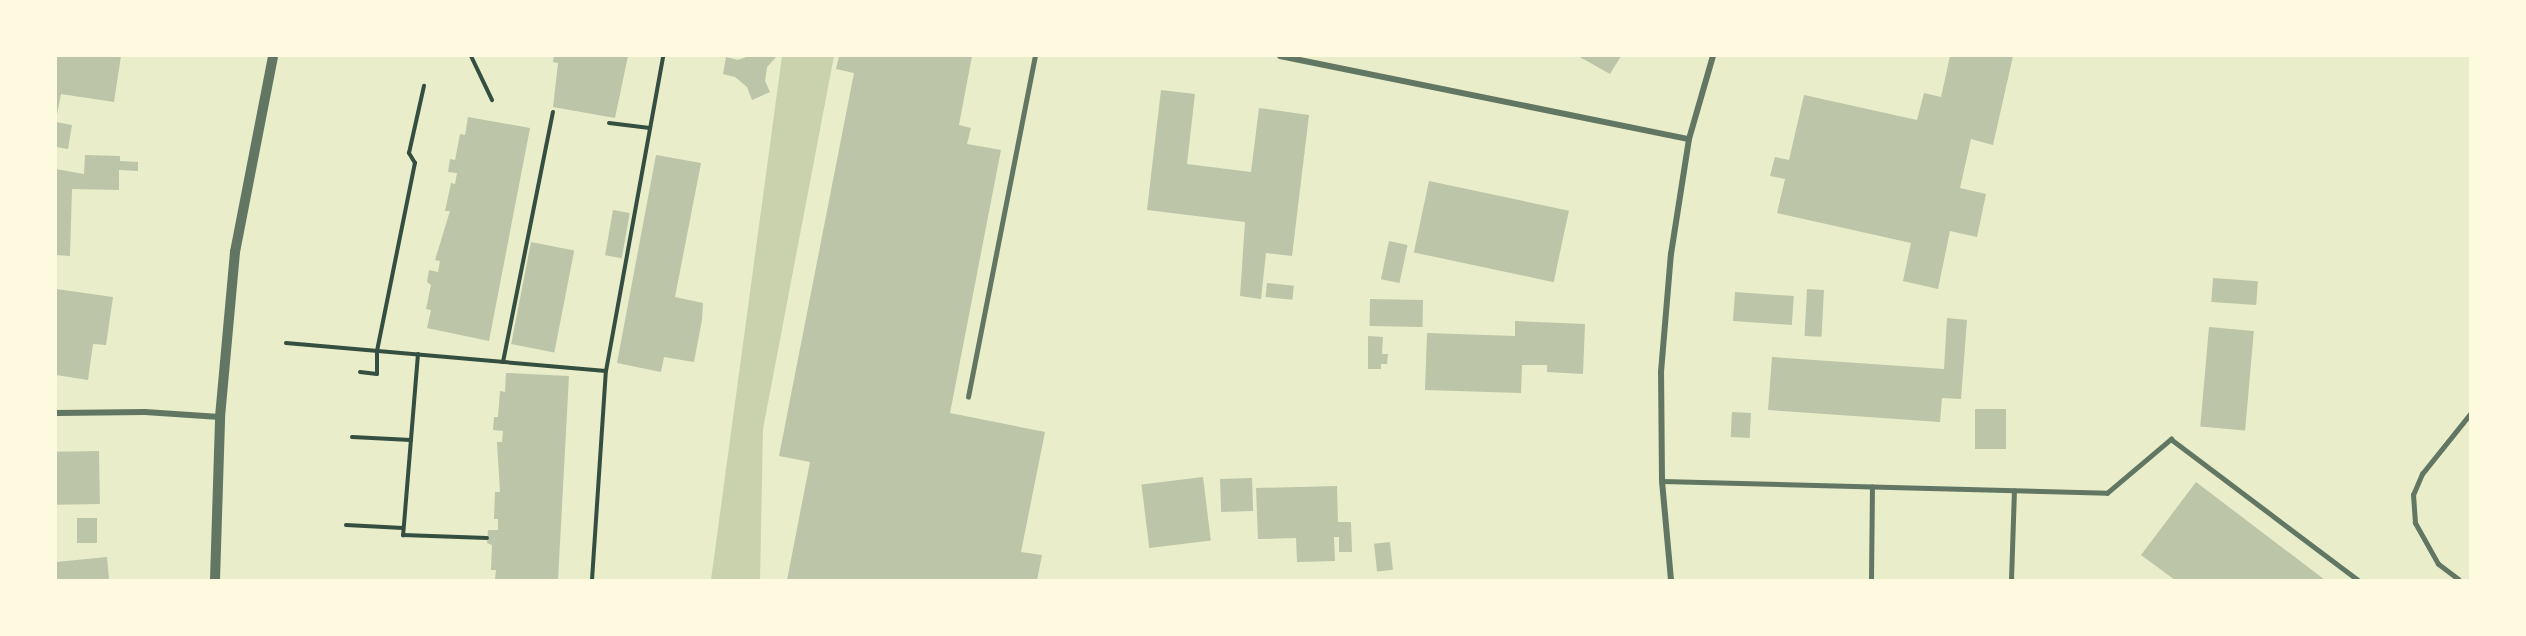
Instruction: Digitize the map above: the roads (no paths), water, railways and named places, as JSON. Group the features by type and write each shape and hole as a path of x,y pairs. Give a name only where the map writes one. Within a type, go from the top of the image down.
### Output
{"street":[{"path":"215,580 220,417 235,252 273,56"},
{"path":"1280,56 1689,139"},
{"path":"1671,580 1662,481 1661,372 1671,254 1689,139 1713,56"},
{"path":"56,413 145,412 220,417"}],"lane":[{"path":"968,397 1035,56"},
{"path":"2459,580 2438,564 2415,524 2413,495 2422,474 2470,414"},
{"path":"1662,481 2107,493 2171,439 2358,580"},
{"path":"1871,580 1872,487"},
{"path":"2011,580 2014,491"}]}
